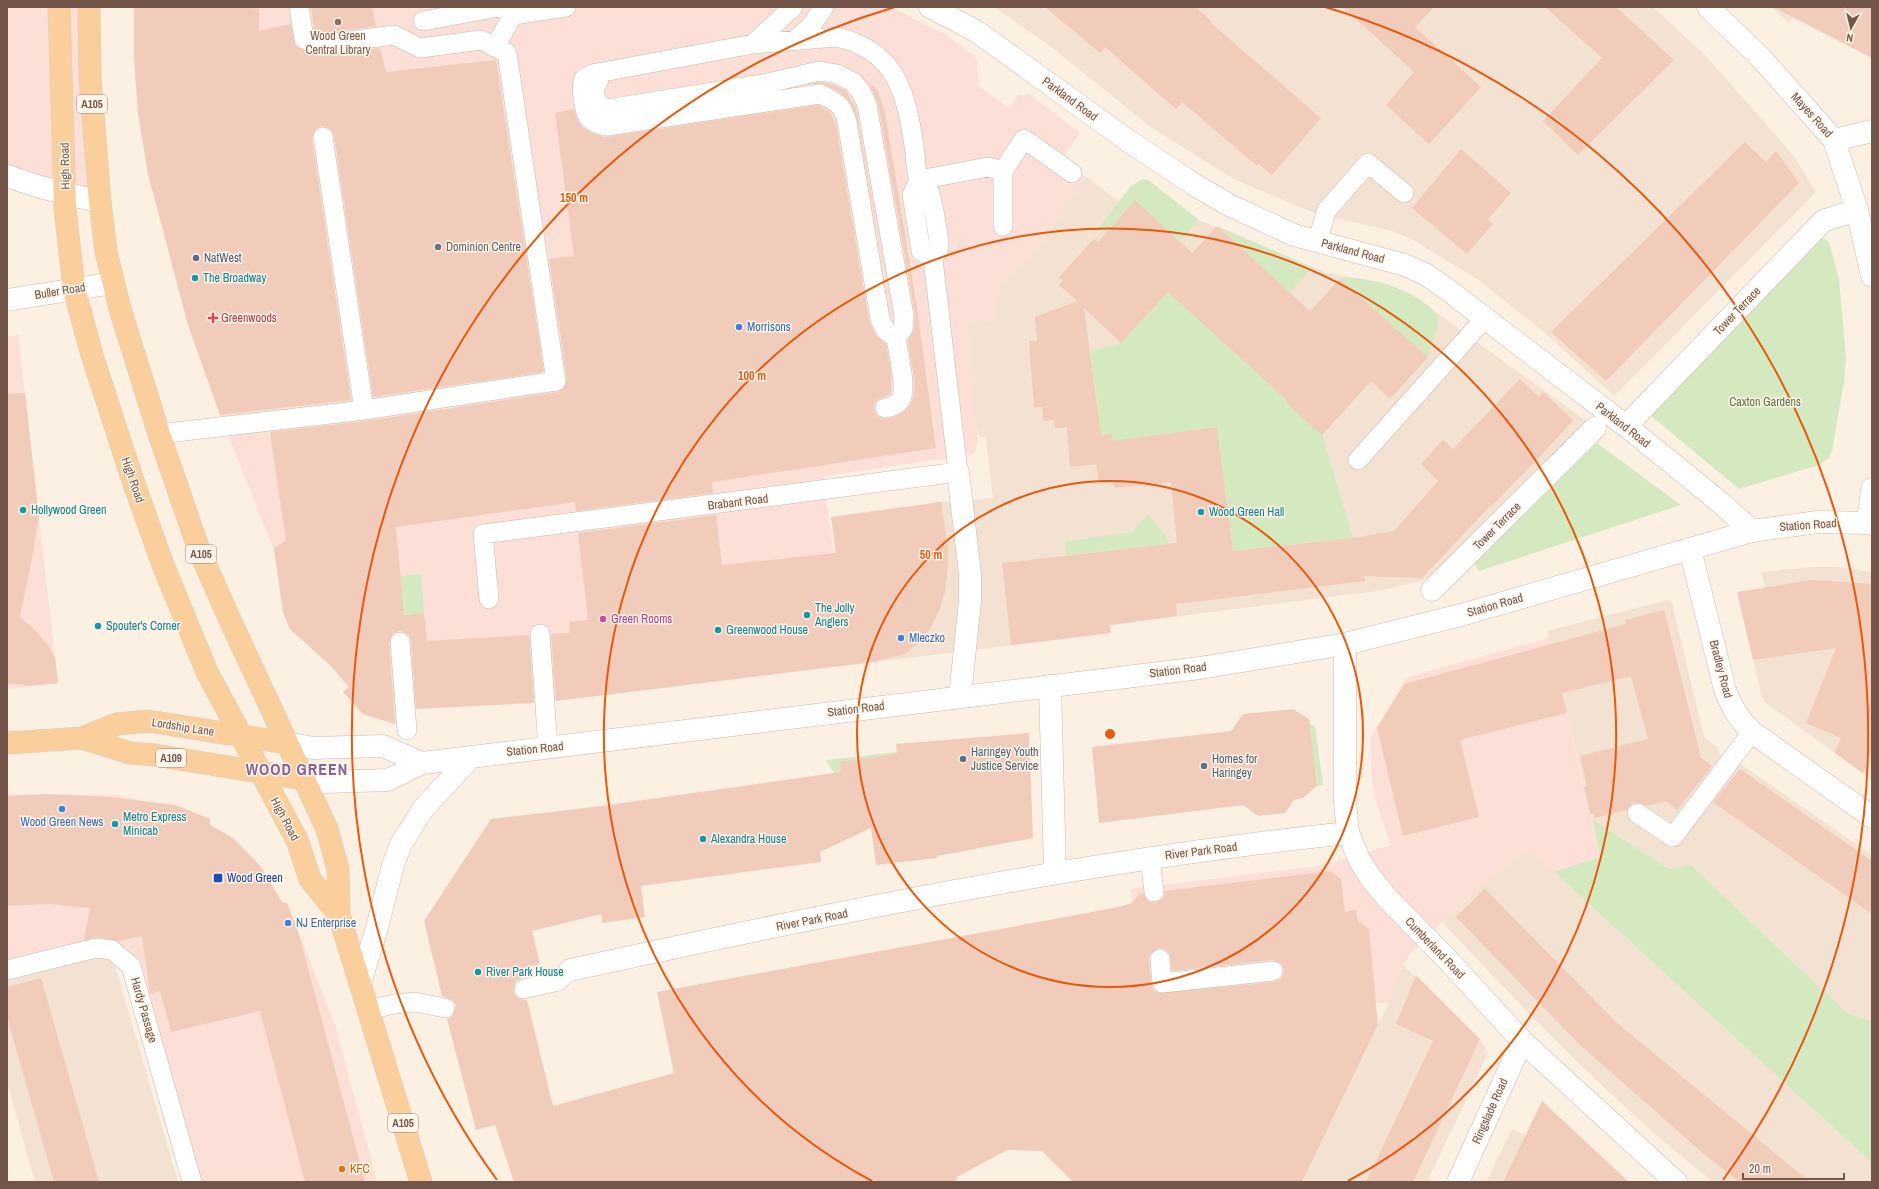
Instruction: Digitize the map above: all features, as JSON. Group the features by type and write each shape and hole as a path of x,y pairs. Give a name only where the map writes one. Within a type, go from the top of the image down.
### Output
{"main road":[{"name":"High Road","path":"59,7 65,194 74,289 92,355 132,478 163,565 207,672 297,840 310,879 339,915"},
{"name":"High Road","path":"89,7 90,78 100,202 106,252 126,331 159,434 199,550 286,744 327,829 338,869 339,915 421,1182"},
{"name":"Lordship Lane","path":"7,743 82,738 117,724 148,721 286,744"},
{"name":"Lordship Lane","path":"82,738 130,753 154,755 303,779"}],"street":[{"name":"Parkland Road","path":"930,7 976,31 1130,142 1195,185 1271,225 1317,242 1405,265 1438,283 1626,426 1721,503 1752,531"},
{"name":"Mayes Road","path":"1708,7 1761,58 1834,140 1857,210 1872,276"},
{"path":"1834,140 1872,132"},
{"path":"7,176 65,194 100,202"},
{"name":"Tower Terrace","path":"1626,426 1823,221 1857,210"},
{"name":"Buller Road","path":"7,300 113,283"},
{"name":"Tower Terrace","path":"1432,590 1595,428"},
{"path":"958,472 970,574 970,601 960,696"},
{"path":"1870,524 1872,489"},
{"name":"Station Road","path":"303,779 326,782 388,780 422,763 960,696 1200,668 1345,644 1461,615 1752,531 1818,522 1870,524"},
{"name":"Bradley Road","path":"1690,549 1725,690 1736,712 1752,732 1872,818"},
{"name":"Cumberland Road","path":"1345,644 1344,786 1348,832 1359,859 1370,877 1388,899 1447,959 1522,1041 1676,1182"},
{"path":"1050,686 1055,872"},
{"path":"286,744 313,748 384,746 422,763"},
{"path":"360,983 377,928 393,865 401,844 423,809 471,757"},
{"name":"River Park Road","path":"570,970 678,946 1055,872 1150,857 1348,832"},
{"name":"Ringslade Road","path":"1458,1182 1522,1041"}],"lane":[{"path":"159,434 364,410 556,381 507,53 481,40 420,48 394,35 318,45 304,39 299,7"},
{"path":"423,21 499,7 513,15 566,7"},
{"path":"753,44 793,7"},
{"path":"795,40 810,27 824,7"},
{"path":"495,47 513,15"},
{"path":"896,338 886,331 880,319 847,122 843,108 832,99 820,94 622,125 600,125 588,116 583,86 586,77 611,69 753,44 836,37 849,40 872,50 890,68 904,95 910,119 919,180 912,195 921,251 933,259 958,472"},
{"path":"611,69 596,84 594,90 595,98 602,108 619,109 768,83 819,71 837,74 853,82 861,92 867,105 904,316 903,329 896,338 903,388 901,399 892,407 885,408"},
{"path":"323,137 364,410"},
{"path":"1004,226 1003,170 1024,139 1072,173"},
{"path":"1317,242 1327,210 1368,163 1404,193"},
{"path":"919,180 988,167 1003,170"},
{"path":"1358,460 1485,318"},
{"name":"Brabant Road","path":"489,599 483,534 958,472"},
{"path":"540,634 548,748"},
{"path":"400,642 406,730"},
{"path":"1637,813 1674,843 1752,732"},
{"path":"1150,857 1154,892"},
{"name":"Hardy Passage","path":"7,970 96,948 112,950 131,966 192,1182"},
{"path":"1160,959 1162,983 1273,971"},
{"path":"524,989 558,981 570,970"},
{"path":"368,1010 394,1004 415,1002 445,1008"}],"shaded area":[{"path":"7,7 89,7 100,202 7,176"},
{"path":"134,7 891,7 946,35 977,58 978,86 1009,108 1018,95 1029,94 1080,133 1061,160 1086,177 1030,258 1017,267 997,289 993,299 994,320 967,323 978,441 974,454 824,476 850,665 553,701 408,709 400,725 363,714 343,692 349,687 330,665 290,629 283,612 274,550 220,415 148,174 138,113 134,57"},
{"path":"994,7 1653,7 1705,55 1792,154 1816,192 1614,396 1544,332 1480,281 1415,241 1392,231 1314,213 1234,179 1152,128 1050,46"},
{"path":"1771,7 1799,7 1790,24"},
{"path":"1086,177 1119,201 1131,186 1143,179 1148,180 1199,220 1327,273 1386,284 1412,295 1589,423 1436,573 1423,580 1384,590 1110,625 1111,633 850,665 831,517 941,502 993,498 986,438 979,436 978,430 976,429 967,323 994,320 993,299 997,289 1017,267 1030,258"},
{"name":"Hollywood Green","path":"18,335 58,683 7,689 7,337"},
{"path":"1812,567 1841,567 1872,572 1872,780 1763,701 1737,592 1765,588 1761,572"},
{"path":"1668,600 1672,603 1704,737 1717,747 1720,754 1726,754 1872,855 1872,1021 1847,1013 1691,865 1669,869 1592,819 1547,631"},
{"path":"1549,638 1600,857 1554,872 1525,849 1452,913 1409,955 1403,965 1389,1003 1154,1005 1130,889 1311,867 1332,863 1391,845 1377,805 1373,787 1371,736 1408,677"},
{"path":"7,794 114,795 181,808 233,838 250,855 261,867 282,902 287,903 335,1025 377,1182 196,1182 137,981 112,950 7,970"},
{"path":"1525,849 1554,872 1872,1163 1872,1182 1713,1182 1656,1135 1594,1078 1534,1019 1442,922"},
{"path":"100,956 110,961 116,969 178,1182 35,1182 7,1082 7,981"},
{"path":"1403,965 1480,1039 1488,1053 1427,1182 1302,1182 1389,1003"},
{"path":"1512,1129 1581,1162 1571,1182 1486,1182"}],"green space":[{"path":"1143,179 1148,180 1199,220 1180,241 1135,201 1105,233 1098,229 1131,186"},
{"path":"1217,226 1312,267 1290,293"},
{"name":"Caxton Gardens","path":"1819,239 1825,239 1829,242 1839,279 1846,358 1844,382 1832,451 1829,458 1819,465 1739,489 1650,415"},
{"path":"1349,277 1392,286 1416,297 1436,313 1438,323 1428,357 1340,279"},
{"path":"1168,292 1252,368 1301,314 1322,435 1353,538 1233,551 1217,427 1112,441 1111,433 1082,437 1099,416 1090,351 1121,343"},
{"path":"1597,443 1681,505 1479,571 1474,562"},
{"path":"1148,515 1167,537 1169,544 1066,555 1065,542 1132,532"},
{"path":"421,574 424,613 398,615 371,579"},
{"path":"1309,724 1315,726 1323,785 1317,786"},
{"path":"897,752 899,777 837,778 826,760"},
{"path":"1592,819 1669,869 1691,865 1847,1013 1872,1021 1872,1163 1554,872 1600,857"}],"building":[{"path":"134,7 244,7 259,9 259,31 291,24 296,46 319,56 380,48 386,72 496,60 544,372 373,397 334,135 331,130 322,126 316,129 312,139 351,400 220,415 188,325 148,174 138,113 134,57"},
{"name":"Wood Green Central Library","path":"311,7 372,7 376,26 320,34 314,31"},
{"path":"1045,7 1196,7 1212,22 1211,23 1321,118 1272,175 1259,164 1257,166 1182,102 1176,109 1105,47 1100,53"},
{"path":"1343,7 1434,7 1415,27 1481,87 1429,144 1386,105 1414,72"},
{"path":"1545,7 1616,7 1674,60 1578,155 1543,121 1602,58"},
{"path":"1773,7 1872,7 1872,58"},
{"path":"857,72 877,90 885,112 917,308 936,448 712,482 713,493 576,511 575,502 396,527 404,615 424,613 427,641 529,635 534,703 416,709 411,641 409,635 400,631 393,633 389,643 395,724 363,714 343,692 349,687 330,665 290,629 283,612 274,548 286,541 270,432 366,421 558,392 563,389 567,379 549,259 574,256 555,113 574,109 578,121 582,127 592,133 605,137 818,105 830,112 836,125 869,321 876,336 886,344 891,371 891,394 877,400 874,405 874,411 877,416 882,419 890,418 902,413 910,405 914,395 914,377 908,341 914,330 915,314 878,103 870,85"},
{"path":"819,82 834,85 846,91 856,108 893,320 857,119 850,102 841,93 824,84 810,84"},
{"path":"1745,142 1766,162 1776,151 1799,183 1606,381 1551,332"},
{"path":"1461,149 1511,193 1488,219 1493,224 1467,254 1412,208"},
{"path":"1135,200 1192,253 1217,226 1310,311 1340,279 1428,357 1390,399 1371,381 1322,435 1286,403 1288,401 1168,292 1121,343 1084,308 1101,435 1112,433 1112,441 1217,427 1233,551 1353,538 1394,531 1438,481 1421,464 1443,440 1453,449 1520,379 1539,397 1543,392 1573,420 1548,448 1492,506 1491,505 1422,578 1364,576 1365,581 1176,604 1177,616 1110,625 1111,633 1011,645 1002,563 1177,543 1171,482 1114,488 1113,482 1099,483 1096,464 1070,467 1067,427 1055,428 1054,420 1044,421 1042,407 1034,407 1029,341 1037,341 1035,317 1077,301 1059,285 1063,280 1059,277 1094,239 1098,242"},
{"name":"Hollywood Green","path":"25,393 39,516 20,617 35,630 50,648 55,658 58,683 30,686 7,683 7,394"},
{"path":"941,502 948,547 945,592 939,611 930,629 919,643 904,654 873,662 556,701 551,634 570,633 569,622 588,620 578,533 716,515 722,565 836,553 831,517"},
{"path":"1813,580 1872,584 1872,751 1863,773 1835,753 1841,738 1806,723 1836,648 1753,660 1737,592"},
{"path":"1664,610 1701,758 1712,766 1677,810 1666,801 1646,806 1637,802 1632,803 1627,810 1595,818 1594,814 1590,814 1584,787 1587,786 1580,756 1648,739 1631,676 1562,693 1567,713 1460,740 1479,817 1403,836 1377,728 1404,684 1626,624 1625,620"},
{"name":"Homes for Haringey","path":"1293,709 1309,719 1317,786 1303,798 1294,800 1285,813 1258,816 1243,805 1099,823 1092,747 1231,731 1243,714"},
{"path":"1029,733 1033,838 937,856 937,858 876,865 871,828 820,852 821,862 641,886 645,917 602,923 601,914 532,931 540,964 520,969 522,978 516,981 513,991 520,999 527,1000 553,1106 674,1073 657,992 1114,908 1132,903 1139,894 1143,893 1149,902 1156,903 1164,897 1165,891 1330,871 1341,879 1345,912 1356,910 1358,921 1369,929 1378,1025 1302,1182 1073,1182 1042,1151 1007,1150 957,1177 956,1182 514,1182 495,1125 476,1130 447,1019 453,1015 456,1005 452,1000 442,996 424,921 491,819 601,806 841,772 840,762 897,754 896,744","holes":["1159,948 1165,949 1169,953 1172,971 1272,960 1282,964 1284,969 1283,975 1280,980 1274,982 1158,993 1153,990 1151,984 1149,960 1150,954"]},
{"path":"1740,769 1872,861 1872,914 1713,802"},
{"path":"49,794 108,797 176,805 210,819 210,825 233,838 261,867 282,902 287,903 298,931 365,1182 305,1182 260,1011 171,1032 160,991 150,994 142,936 118,941 97,937 84,940 90,908 49,904 7,906 7,796"},
{"path":"1485,889 1617,1023 1810,1182 1739,1182 1704,1154 1580,1045 1456,917"},
{"path":"1416,975 1480,1039 1413,1182 1366,1182 1433,1041 1396,1024"},
{"path":"41,978 99,1182 54,1182 7,1017 7,987"},
{"path":"1542,1101 1629,1182 1503,1182"}],"place":[{"name":"Wood Green Central Library","path":"338,22"},
{"name":"Dominion Centre","path":"438,247"},
{"name":"NatWest","path":"196,258"},
{"name":"The Broadway","path":"195,278"},
{"name":"Greenwoods","path":"213,318"},
{"name":"Morrisons","path":"739,327"},
{"name":"Hollywood Green","path":"23,510"},
{"name":"Wood Green Hall","path":"1201,512"},
{"name":"The Jolly Anglers","path":"807,615"},
{"name":"Green Rooms","path":"603,619"},
{"name":"Spouter's Corner","path":"98,626"},
{"name":"Greenwood House","path":"718,630"},
{"name":"Mleczko","path":"901,638"},
{"name":"Haringey Youth Justice Service","path":"963,759"},
{"name":"Homes for Haringey","path":"1204,766"},
{"name":"Wood Green News","path":"62,809"},
{"name":"Metro Express Minicab","path":"115,824"},
{"name":"Alexandra House","path":"703,839"},
{"name":"Wood Green","path":"218,878"},
{"name":"NJ Enterprise","path":"288,923"},
{"name":"River Park House","path":"478,972"},
{"name":"KFC","path":"342,1169"}],"district":[{"name":"WOOD GREEN","path":"297,769"}]}
